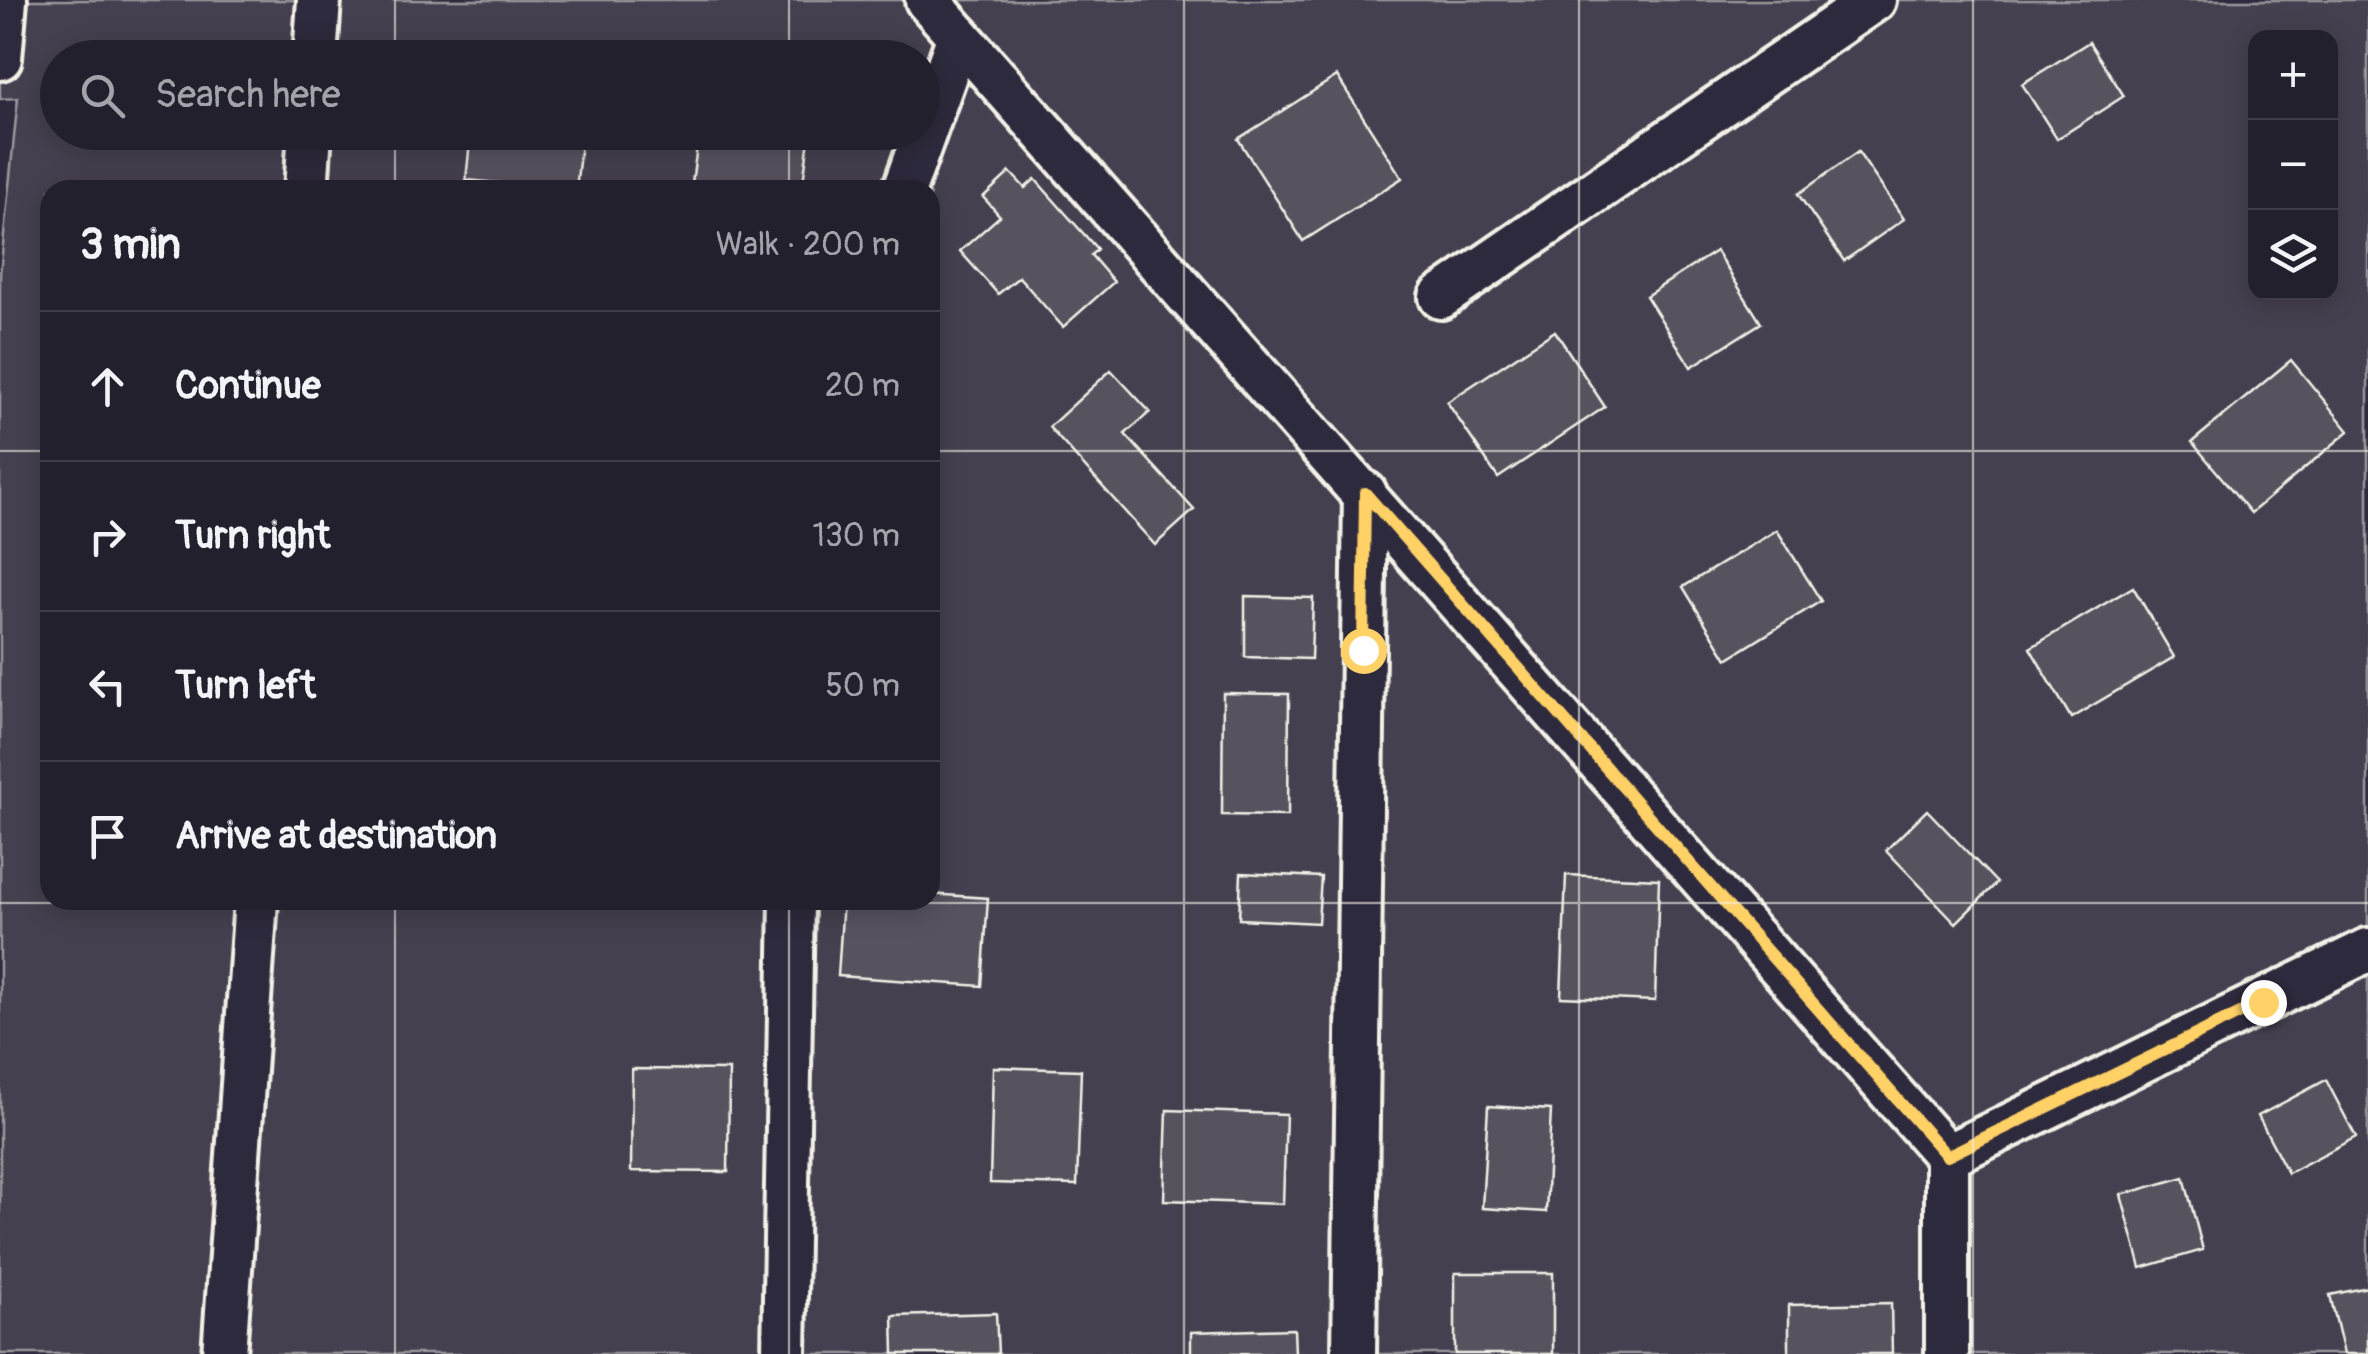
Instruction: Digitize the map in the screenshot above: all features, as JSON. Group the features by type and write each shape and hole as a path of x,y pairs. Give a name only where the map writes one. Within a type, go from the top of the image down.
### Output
{"street":[{"path":"0,58 5,0"},
{"path":"316,40 319,0"},
{"path":"927,0 1947,1156 1947,1354"},
{"path":"1442,297 1874,0"},
{"path":"940,89 959,36"},
{"path":"307,180 309,150"},
{"path":"908,180 918,150"},
{"path":"1354,1354 1365,493"},
{"path":"224,1354 255,910"},
{"path":"784,1354 792,910"},
{"path":"1947,1156 2368,950"}],"shaded area":[{"path":"0,0 2368,0 2368,1354 0,1354 0,274 18,98 0,99"}],"building":[{"path":"2089,42 2124,96 2057,139 2022,84"},
{"path":"1337,76 1402,178 1303,241 1238,139"},
{"path":"469,150 580,150 577,180 466,180"},
{"path":"697,150 808,150 803,180 692,180"},
{"path":"1858,152 1904,219 1844,261 1798,194"},
{"path":"1010,172 1025,188 1035,179 1097,249 1091,255 1114,282 1063,327 1019,277 998,294 960,251 1000,216 983,197"},
{"path":"1716,251 1761,323 1691,367 1646,296"},
{"path":"1555,331 1605,407 1498,478 1447,402"},
{"path":"2291,360 2349,431 2251,513 2192,442"},
{"path":"1111,370 1150,412 1125,434 1194,510 1155,545 1049,427"},
{"path":"1777,530 1821,601 1727,659 1683,587"},
{"path":"2133,587 2174,657 2071,718 2030,648"},
{"path":"1245,596 1313,598 1311,659 1245,657"},
{"path":"1223,693 1289,694 1288,816 1222,815"},
{"path":"1927,810 1997,883 1956,923 1886,850"},
{"path":"1241,873 1321,877 1318,923 1239,919"},
{"path":"1566,875 1659,879 1655,1001 1561,997"},
{"path":"940,895 988,898 982,986 838,976 842,910 940,910"},
{"path":"993,1067 1081,1070 1077,1185 990,1183"},
{"path":"632,1069 729,1070 728,1172 631,1171"},
{"path":"2326,1080 2356,1137 2288,1173 2258,1116"},
{"path":"1488,1106 1551,1110 1546,1212 1482,1208"},
{"path":"1167,1110 1286,1114 1283,1204 1164,1200"},
{"path":"2184,1177 2203,1250 2141,1268 2121,1195"},
{"path":"1455,1273 1553,1273 1553,1354 1455,1354"},
{"path":"2368,1287 2368,1354 2344,1354 2330,1295"},
{"path":"1891,1303 1892,1354 1789,1354 1789,1305"},
{"path":"996,1313 998,1354 894,1354 893,1316"},
{"path":"1294,1329 1295,1354 1191,1354 1191,1332"}],"route":[{"path":"1363,650 1365,493 1947,1156 2263,1002"}]}
